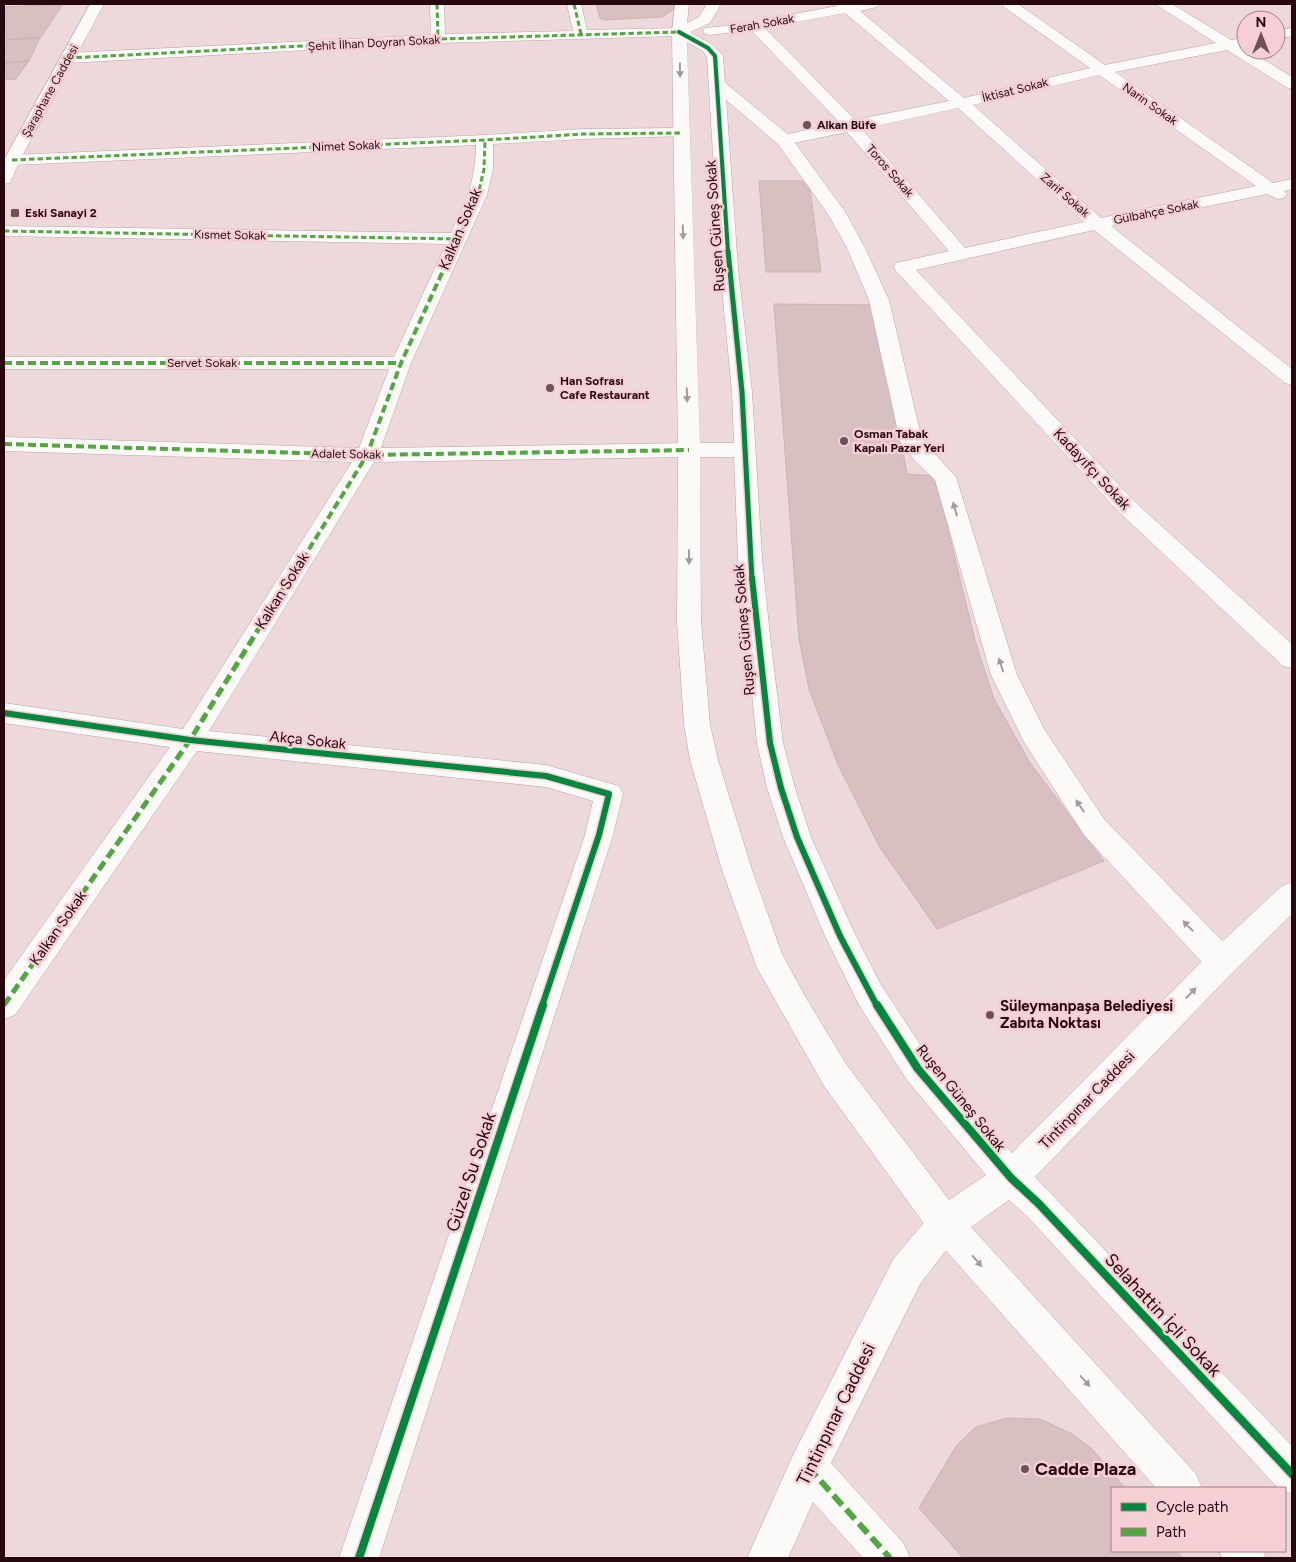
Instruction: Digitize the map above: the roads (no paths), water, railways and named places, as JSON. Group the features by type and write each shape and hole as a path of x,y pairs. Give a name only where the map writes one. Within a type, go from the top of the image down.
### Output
{"street":[{"name":"Şaraphane Caddesi","path":"4,179 12,160 97,4"},
{"path":"437,4 438,39"},
{"path":"574,4 581,34"},
{"name":"Ruşen Güneş Sokak","path":"682,4 679,32 689,450 689,621 697,724 704,760 737,870 768,958 794,1008 835,1075 945,1224"},
{"path":"679,32 705,20 714,4"},
{"name":"Ferah Sokak","path":"710,31 755,26 845,6 872,4"},
{"name":"Narin Sokak","path":"1009,4 1292,203"},
{"path":"1162,4 1292,84"},
{"name":"Zarif Sokak","path":"845,6 961,103 1097,224 1292,379"},
{"name":"Toros Sokak","path":"755,26 851,126 960,254"},
{"name":"Şehit İlhan Doyran Sokak","path":"68,58 438,39 679,32"},
{"name":"Ruşen Güneş Sokak","path":"679,32 708,48 715,56 729,268 742,392 750,558 762,691 770,743 781,788 797,838 840,936 870,995 918,1069 1011,1178"},
{"name":"İktisat Sokak","path":"784,140 961,103 1101,70 1236,44"},
{"path":"718,85 784,140 837,213 856,248 879,300 911,441 923,456 946,477 1004,675 1033,735 1094,827 1222,962"},
{"name":"Nimet Sokak","path":"12,160 485,140 583,134 681,133"},
{"name":"Kalkan Sokak","path":"4,1005 190,740 367,455 401,363 478,195 484,169 485,140"},
{"name":"Gülbahçe Sokak","path":"903,267 1097,224 1292,184"},
{"name":"Kısmet Sokak","path":"4,231 457,239"},
{"name":"Kadayıfçı Sokak","path":"903,267 1128,508 1292,659"},
{"name":"Servet Sokak","path":"4,363 401,363"},
{"name":"Adalet Sokak","path":"4,444 367,455 744,450"},
{"name":"Akça Sokak","path":"4,713 190,740 546,776 609,794"},
{"name":"Güzel Su Sokak","path":"359,1558 596,845 609,794"},
{"name":"Tintinpınar Caddesi","path":"767,1558 808,1467 907,1271 945,1224 1011,1178 1222,962 1292,895"},
{"name":"Selahattin İçli Sokak","path":"1011,1178 1039,1204 1292,1474"},
{"path":"945,1224 1181,1487"},
{"path":"808,1467 890,1558"}],"place":[{"name":"Alkan Büfe","path":"807,125"},
{"name":"Eski Sanayi 2","path":"15,213"},
{"name":"Han Sofrası Cafe Restaurant","path":"550,388"},
{"name":"Osman Tabak Kapalı Pazar Yeri","path":"844,441"},
{"name":"Süleymanpaşa Belediyesi Zabıta Noktası","path":"990,1015"},
{"name":"Cadde Plaza","path":"1025,1469"}]}
